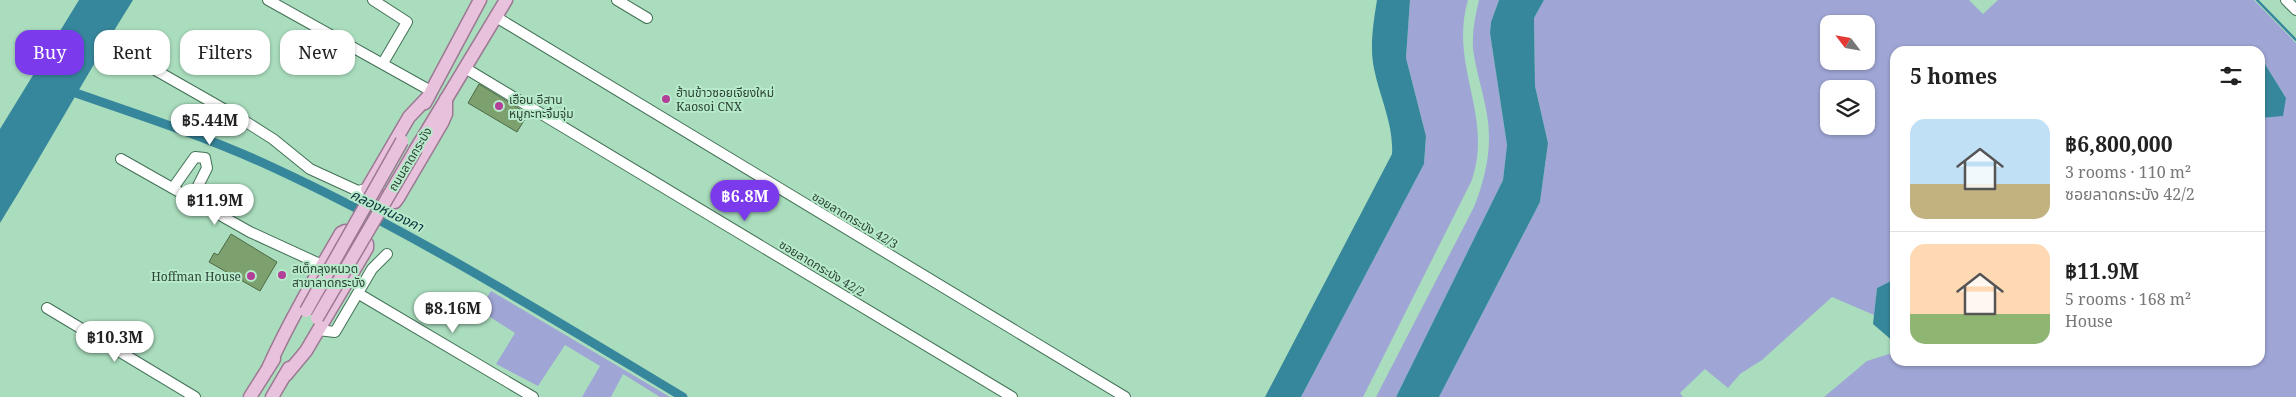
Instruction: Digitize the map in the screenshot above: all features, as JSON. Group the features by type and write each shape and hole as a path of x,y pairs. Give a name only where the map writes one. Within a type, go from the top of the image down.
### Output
{"main road":[{"name":"ถนนลาดกระบัง","path":"272,397 286,375 402,142 444,69 480,0"},
{"path":"444,69 490,0"},
{"name":"ถนนลาดกระบัง","path":"250,397 270,366 314,320 506,0"},
{"path":"430,94 409,117 367,189 389,202 395,202 444,118 447,108 446,99"},
{"path":"270,366 281,338 343,231 368,245 364,255 314,320"}],"street":[{"path":"268,0 383,63 430,94"},
{"path":"373,0 406,22 383,63"},
{"path":"617,0 648,18"},
{"path":"2286,0 2296,10"},
{"name":"ซอยลาดกระบัง 42/3","path":"496,17 1126,397"},
{"name":"ซอยลาดกระบัง 42/2","path":"465,68 1012,397"},
{"path":"166,75 273,139 310,169 358,191 367,189"},
{"path":"173,188 195,157 205,158 207,168 192,198"},
{"path":"121,159 250,232 322,265"},
{"path":"314,320 335,332 372,269 387,254"},
{"path":"359,294 533,397"},
{"path":"47,308 195,397"}],"shaded area":[{"path":"79,0 133,0 114,30 94,30 94,64 0,223 0,129 33,75 84,75 84,30 61,30"},
{"path":"1377,0 1410,0 1406,58 1426,136 1424,164 1301,397 1265,397 1392,154 1391,131 1375,75 1372,55"},
{"path":"1410,0 1468,0 1463,41 1478,138 1477,158 1473,177 1363,397 1301,397 1424,164 1426,136 1406,58"},
{"path":"1479,0 1499,0 1491,22 1490,33 1507,145 1503,180 1396,397 1376,397 1474,207 1483,181 1487,164 1489,137 1485,104 1473,49 1474,24"},
{"path":"1499,0 1544,0 1534,18 1535,86 1548,143 1540,202 1439,397 1396,397 1503,180 1507,145 1490,33 1491,22"},
{"path":"1544,0 1969,0 1983,14 1998,0 2254,0 2296,43 2296,397 1824,397 1867,361 1890,354 1890,366 2265,366 2265,117 2282,115 2286,98 2265,64 2265,46 1890,46 1890,282 1877,288 1874,315 1832,297 1762,360 1740,374 1728,388 1705,369 1680,393 1683,397 1439,397 1540,202 1548,143 1535,86 1534,18"},
{"path":"2265,64 2286,98 2283,116 2265,118"},
{"path":"1890,282 1890,339 1873,324 1877,288"},
{"path":"491,291 670,397 660,397 623,374 611,397 582,397 600,366 565,345 538,386 496,364 515,333 479,310"}],"building":[{"name":"เฮือน อีสาน หมูกะทะจิ้มจุ่ม","path":"479,84 528,114 517,132 468,103"},
{"name":"Hoffman House","path":"231,234 277,262 260,291 209,262 214,253 218,255"}],"waterway":[{"path":"2257,0 2296,40"},
{"name":"คลองหนองคา","path":"67,90 221,145 272,167 378,219 480,276 683,397"}],"place":[{"name":"ฮ้านข้าวซอยเจียงใหม่ Kaosoi CNX","path":"666,99"},
{"name":"เฮือน อีสาน หมูกะทะจิ้มจุ่ม","path":"499,106"},
{"name":"สเต็กลุงหนวด สาขาลาดกระบัง","path":"282,275"},
{"name":"Hoffman House","path":"251,276"}]}
